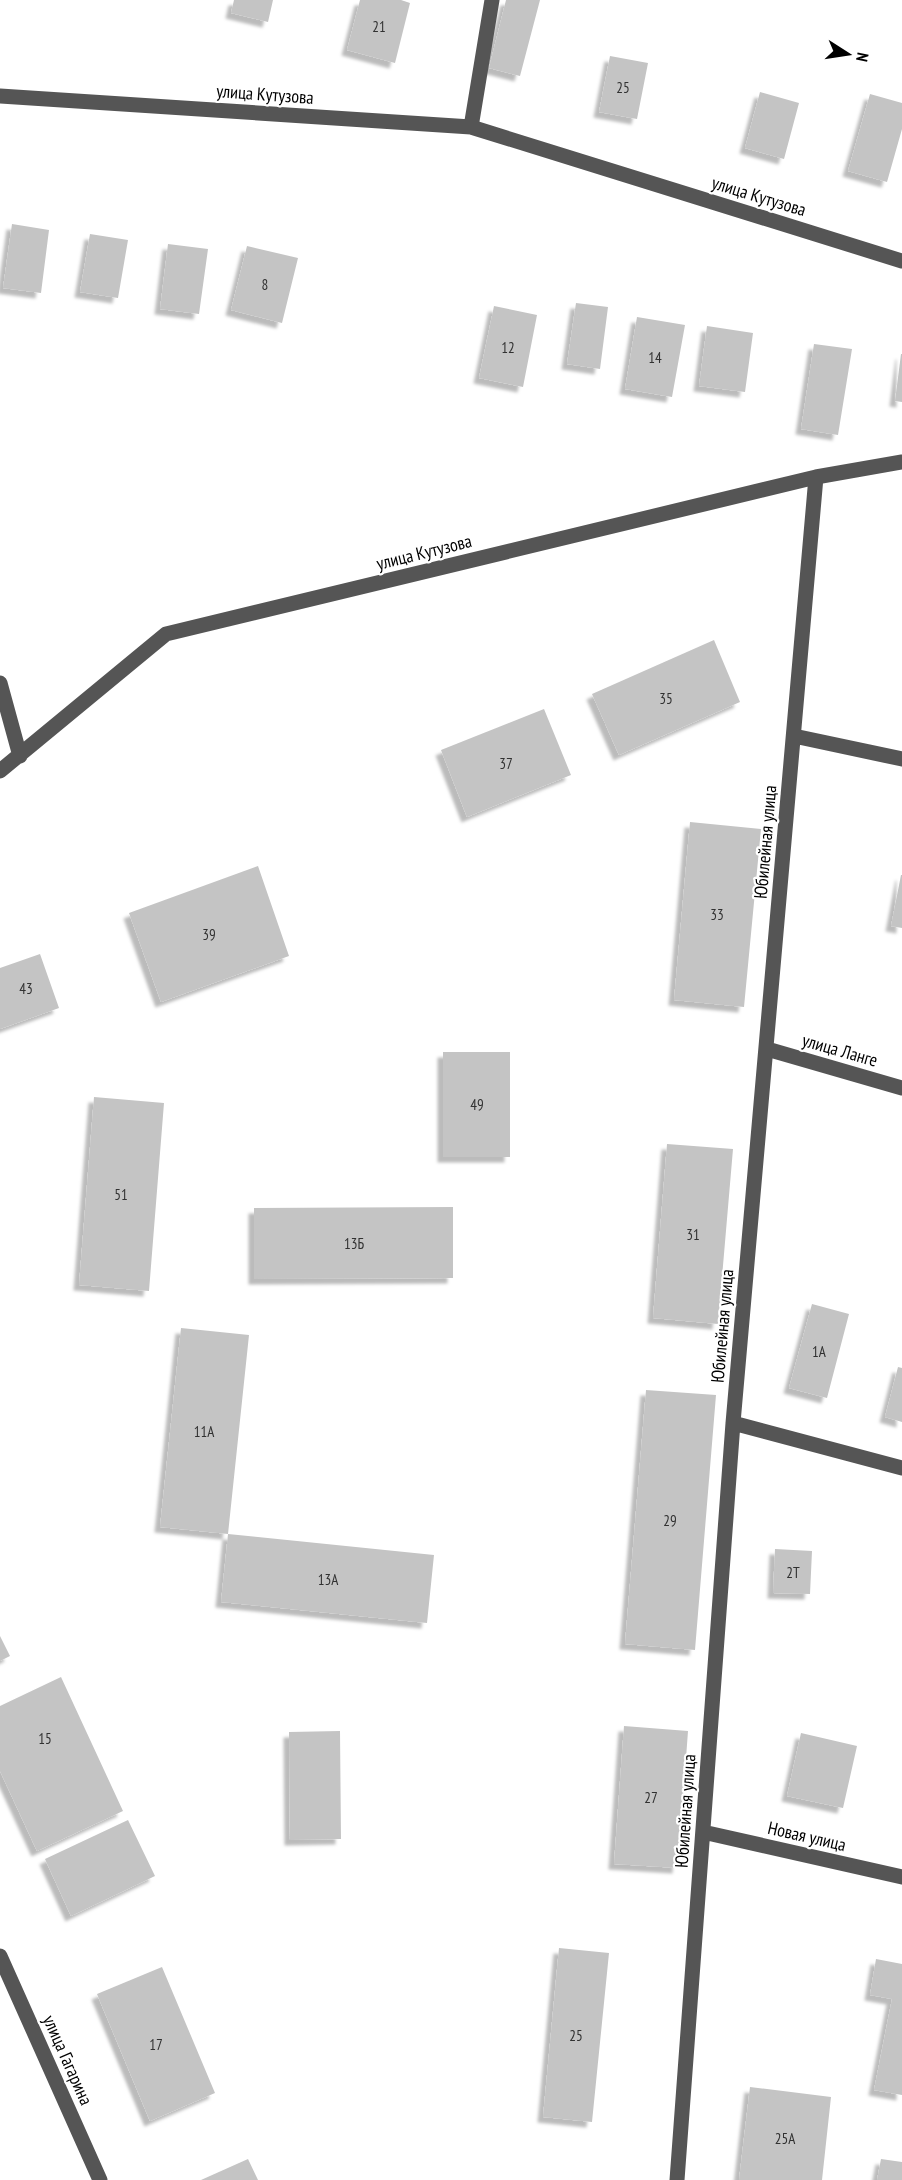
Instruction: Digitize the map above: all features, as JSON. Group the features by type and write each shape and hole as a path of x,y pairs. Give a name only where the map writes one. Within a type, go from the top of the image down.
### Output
{"street":[{"path":"471,127 492,0"},
{"name":"улица Кутузова","path":"0,96 471,127 902,261"},
{"name":"улица Кутузова","path":"0,771 166,634 816,477 902,462"},
{"name":"Юбилейная улица","path":"677,2180 733,1423 816,477"},
{"path":"0,683 20,756"},
{"path":"794,736 902,759"},
{"name":"улица Ланге","path":"766,1049 902,1088"},
{"path":"733,1423 902,1468"},
{"name":"Новая улица","path":"703,1832 902,1877"},
{"name":"улица Гагарина","path":"0,1956 100,2180"}],"building":[{"path":"234,0 273,0 268,22 231,13"},
{"path":"360,0 401,0 410,3 395,63 347,50"},
{"path":"506,0 540,0 520,76 489,68"},
{"path":"610,56 648,63 637,119 599,112"},
{"path":"760,92 799,103 784,159 745,148"},
{"path":"870,94 902,103 902,129 887,182 848,171"},
{"path":"12,224 49,230 41,293 3,288"},
{"path":"90,234 128,240 118,298 80,292"},
{"path":"168,244 208,249 199,314 160,309"},
{"path":"247,246 298,258 282,323 231,310"},
{"path":"576,303 608,307 600,369 567,364"},
{"path":"494,306 537,315 523,387 479,378"},
{"path":"637,317 685,325 672,397 625,389"},
{"path":"707,326 753,333 745,392 699,386"},
{"path":"814,344 852,349 838,435 801,429"},
{"path":"902,354 902,402 895,401"},
{"path":"714,640 740,702 619,755 592,694"},
{"path":"544,709 571,775 467,817 441,750"},
{"path":"690,822 761,829 744,1007 674,1000"},
{"path":"258,866 289,956 161,1002 129,913"},
{"path":"902,875 902,928 891,926"},
{"path":"40,954 59,1008 0,1029 0,968"},
{"path":"443,1052 510,1052 510,1157 443,1157"},
{"path":"94,1097 164,1103 149,1291 79,1285"},
{"path":"667,1144 733,1149 718,1324 653,1318"},
{"path":"453,1207 453,1278 254,1279 254,1208"},
{"path":"812,1304 849,1314 827,1398 789,1388"},
{"path":"181,1328 249,1335 228,1534 160,1527"},
{"path":"898,1367 902,1368 902,1422 885,1417"},
{"path":"646,1390 716,1395 695,1650 625,1644"},
{"path":"228,1534 434,1555 427,1623 221,1602"},
{"path":"775,1549 812,1551 810,1594 773,1593"},
{"path":"0,1636 10,1656 0,1661"},
{"path":"61,1677 123,1811 37,1851 0,1771 0,1706"},
{"path":"624,1726 688,1731 678,1868 614,1864"},
{"path":"340,1731 341,1839 290,1840 289,1732"},
{"path":"801,1733 857,1746 843,1808 787,1796"},
{"path":"128,1820 155,1876 71,1916 45,1859"},
{"path":"559,1948 609,1953 592,2122 543,2117"},
{"path":"876,1959 902,1964 902,2095 874,2090 892,1999 870,1995"},
{"path":"162,1967 215,2093 150,2121 97,1994"},
{"path":"750,2087 831,2097 822,2180 739,2180"},
{"path":"248,2159 258,2180 201,2180"},
{"path":"881,2159 902,2162 902,2180 877,2180"}]}
